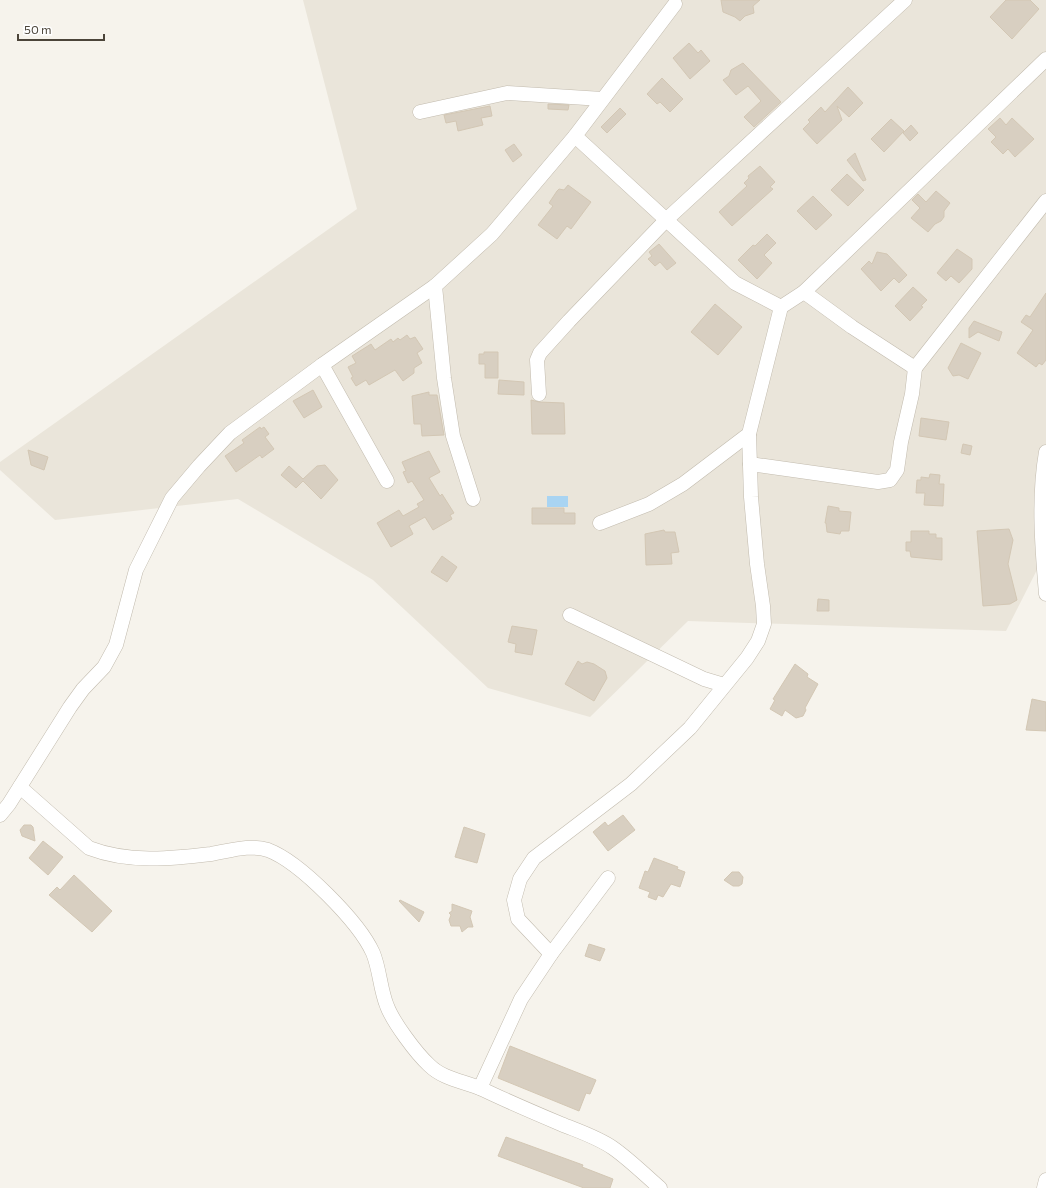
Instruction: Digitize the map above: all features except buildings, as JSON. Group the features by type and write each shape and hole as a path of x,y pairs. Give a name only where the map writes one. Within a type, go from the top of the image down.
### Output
{"street":[{"path":"540,394 537,360 540,353 667,219 905,0"},
{"path":"0,815 20,787 70,707 83,689 104,667 116,645 136,570 172,498 230,433 322,365 435,286 492,234 575,136 677,1"},
{"path":"551,954 518,919 514,900 520,879 534,858 636,779 690,728 724,685 748,658 758,641 764,624 764,606 757,564 751,497 749,434 781,307 804,292 1046,59"},
{"path":"420,112 507,93 602,99"},
{"path":"575,136 735,283 781,307"},
{"path":"750,464 878,482 890,480 897,470 901,442 912,394 915,368 1046,201"},
{"path":"435,286 444,378 453,436 473,499"},
{"path":"804,292 852,327 915,368"},
{"path":"322,365 387,481"},
{"path":"600,523 648,504 683,484 749,434"},
{"path":"1046,452 1042,516 1046,594"},
{"path":"570,616 704,680 724,685"},
{"path":"20,787 89,848 103,853 128,858 178,858 241,848 255,848 268,850 288,861 352,919 365,938 373,954 387,1006 397,1025 428,1064 440,1074 480,1088 592,1137 612,1148 660,1188"},
{"path":"480,1088 521,999 551,954 608,878"},
{"path":"1044,1188 1046,1180"}],"shaded area":[{"path":"303,0 1046,0 1046,552 1006,631 688,621 590,717 488,688 373,580 238,499 55,520 0,470 0,462 357,209"}],"water":[{"path":"547,496 568,496 568,507 547,507"}]}
